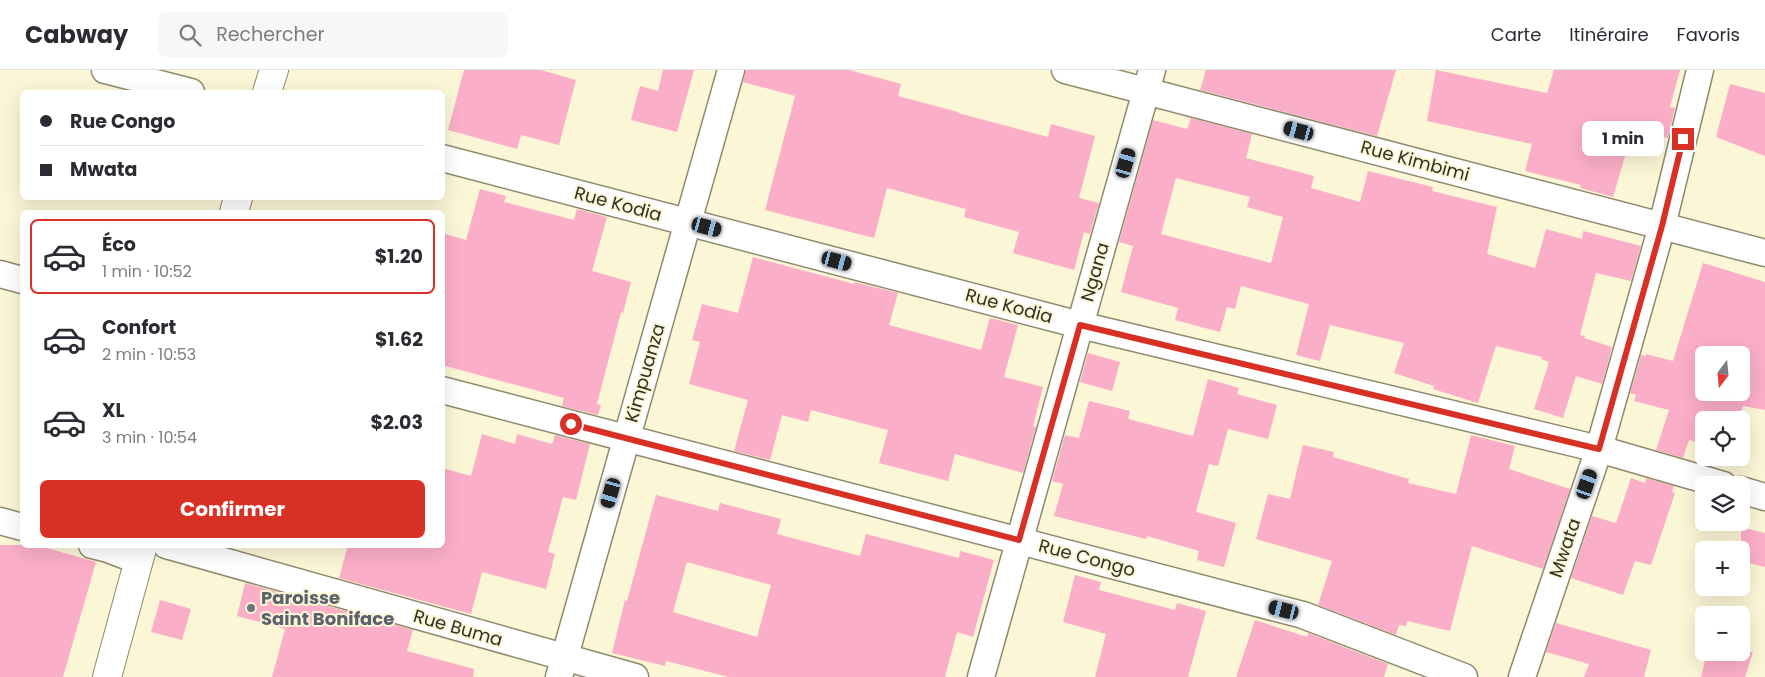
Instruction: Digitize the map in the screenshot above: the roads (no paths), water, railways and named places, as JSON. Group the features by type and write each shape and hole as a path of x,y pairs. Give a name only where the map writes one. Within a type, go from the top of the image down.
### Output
{"street":[{"path":"105,70 182,90"},
{"path":"268,90 274,70"},
{"name":"Kimpuanza","path":"561,667 731,70"},
{"name":"Rue Kimbimi","path":"1065,70 1149,80 1662,226 1765,252"},
{"name":"Mwata","path":"1522,677 1599,449 1662,226 1700,70"},
{"name":"Ngana","path":"980,677 1149,80"},
{"name":"Rue Kodia","path":"445,159 1080,325 1599,449 1695,477"},
{"path":"0,274 20,279"},
{"name":"Rue Congo","path":"445,391 1303,615 1464,677"},
{"path":"1750,493 1765,497"},
{"path":"0,521 20,526"},
{"path":"104,548 141,553 107,677"},
{"name":"Rue Buma","path":"176,548 561,667 635,677"}],"place":[{"name":"Paroisse Saint Boniface","path":"251,608"}]}
